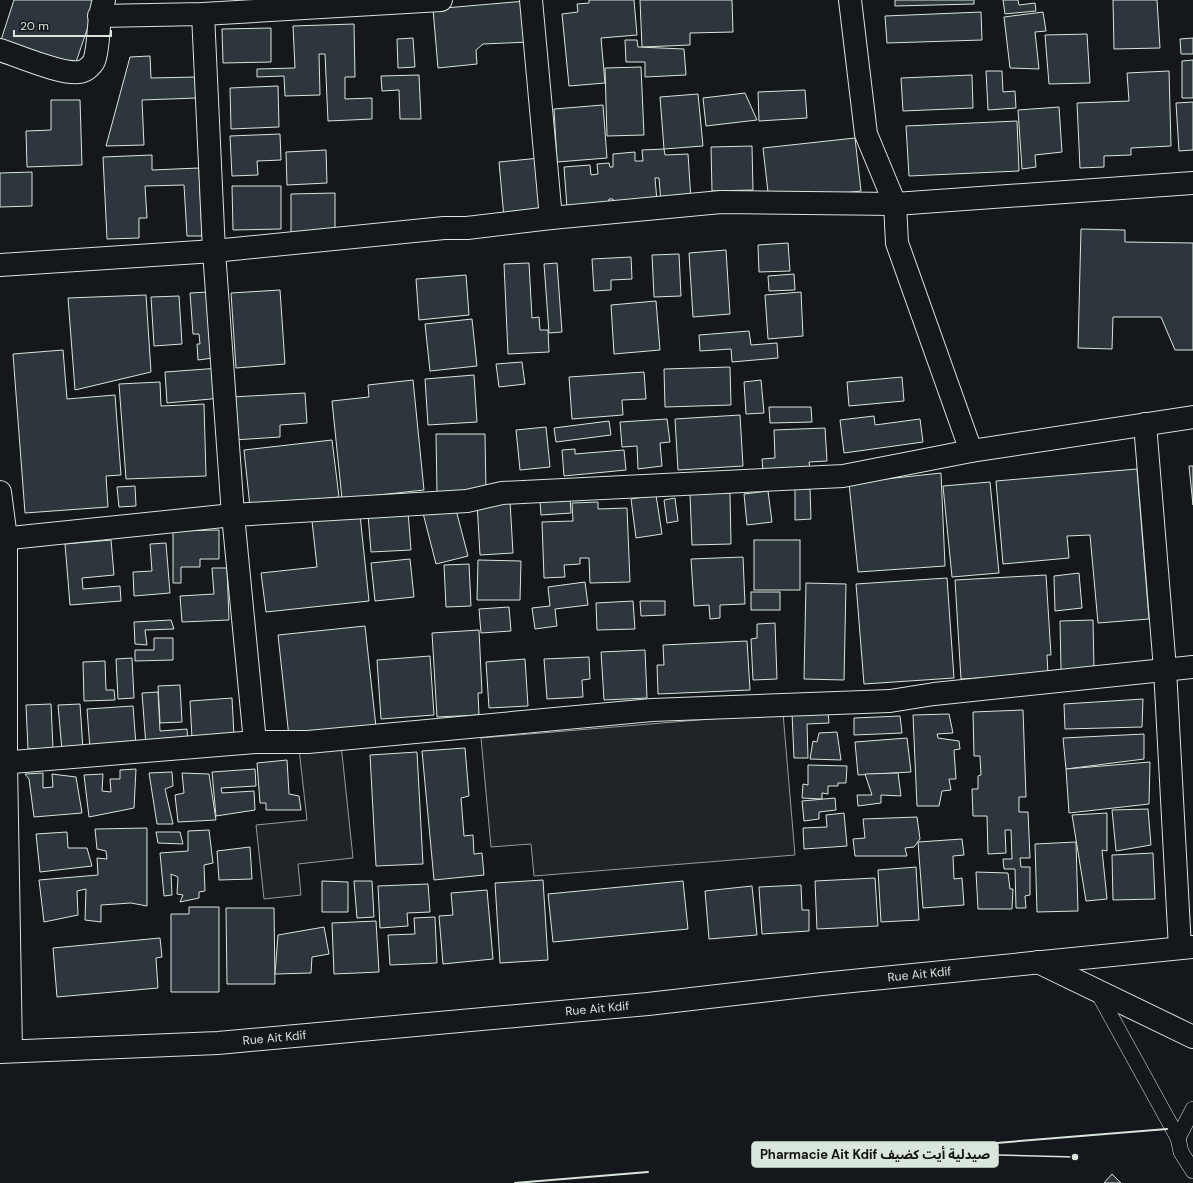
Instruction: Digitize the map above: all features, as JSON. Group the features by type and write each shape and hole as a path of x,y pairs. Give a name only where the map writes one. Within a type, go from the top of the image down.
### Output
{"street":[{"path":"0,50 69,72 82,72 89,67 95,59 101,8 203,14 441,0"},
{"path":"531,0 551,218"},
{"path":"850,0 866,134 895,204 897,243 971,451"},
{"path":"203,14 214,251 233,515 255,742"},
{"path":"0,265 214,251 444,228 467,228 551,218 721,202 895,204 1193,183"},
{"path":"3,539 233,515 467,501 502,493 843,476 971,451 1193,417"},
{"path":"1145,424 1187,948"},
{"path":"0,492 3,539 5,1051"},
{"path":"3,763 255,742 308,742 652,710 724,706 864,703 1193,667"},
{"name":"Rue Ait Kdif","path":"5,1051 218,1043 648,1004 822,984 1187,948"},
{"path":"1038,962 1193,1037"}],"lane":[{"path":"1097,990 1178,1138 1181,1152 1193,1171"},
{"path":"1178,1138 1193,1109"}],"shaded area":[{"path":"783,713 795,855 534,876 531,844 491,847 481,738"},
{"path":"341,744 353,858 298,864 301,895 264,899 256,825 307,820 299,749"}],"building":[{"path":"14,0 97,0 74,68 1,40"},
{"path":"589,0 634,0 637,35 601,38 605,83 569,86 562,14 578,12 577,4 589,3"},
{"path":"640,0 732,0 733,32 690,33 690,45 642,47"},
{"path":"895,0 974,0 974,4 895,6"},
{"path":"1003,0 1018,0 1019,5 1035,3 1036,11 1005,14"},
{"path":"1113,0 1157,0 1160,48 1114,49"},
{"path":"526,1 530,42 483,44 476,50 477,64 438,68 433,9"},
{"path":"981,12 982,40 887,43 885,16"},
{"path":"1043,12 1046,31 1035,32 1039,69 1010,68 1004,17"},
{"path":"354,24 355,77 345,77 345,99 372,98 372,119 328,121 325,54 319,54 320,95 285,96 284,76 257,77 257,69 295,68 293,26"},
{"path":"271,28 271,62 223,63 222,29"},
{"path":"1087,34 1090,83 1049,84 1045,35"},
{"path":"413,38 415,67 398,68 397,39"},
{"path":"1193,38 1193,54 1181,54 1180,39"},
{"path":"625,40 637,40 638,47 684,49 686,75 645,77 645,62 626,62"},
{"path":"150,56 151,78 196,77 197,98 142,100 144,145 106,146 130,57"},
{"path":"1193,60 1193,98 1182,98 1182,61"},
{"path":"641,67 644,135 607,136 605,68"},
{"path":"986,71 1002,71 1003,92 1015,91 1016,108 988,110"},
{"path":"1169,71 1171,146 1131,148 1131,155 1104,156 1104,167 1080,168 1077,103 1129,101 1127,73"},
{"path":"419,75 421,119 400,119 399,90 382,91 381,76"},
{"path":"972,75 973,108 903,111 901,78"},
{"path":"278,86 279,127 231,129 230,88"},
{"path":"805,90 807,118 759,121 758,92"},
{"path":"745,93 757,120 706,126 703,98"},
{"path":"698,94 703,146 664,149 660,97"},
{"path":"51,100 80,100 82,165 27,167 26,131 51,130"},
{"path":"1193,102 1193,150 1179,151 1176,103"},
{"path":"603,105 607,158 557,162 554,109"},
{"path":"1059,107 1062,152 1035,155 1036,167 1022,169 1018,110"},
{"path":"1017,121 1019,171 909,176 906,126"},
{"path":"280,134 281,160 257,161 258,175 232,176 230,136"},
{"path":"855,138 861,191 769,201 763,148"},
{"path":"752,146 753,190 712,191 711,147"},
{"path":"664,149 665,155 688,154 691,200 661,203 659,178 655,178 657,201 613,204 613,199 609,199 607,206 567,208 564,167 590,165 591,175 598,174 597,164 609,163 610,167 613,167 613,154 635,152 635,161 643,161 642,150"},
{"path":"326,150 327,183 287,185 286,152"},
{"path":"152,155 152,170 199,168 202,236 187,236 184,185 145,186 147,218 139,218 139,238 107,239 103,157"},
{"path":"540,158 545,214 504,218 499,162"},
{"path":"32,172 32,206 0,207 0,173"},
{"path":"232,186 281,186 281,229 233,230"},
{"path":"335,193 335,232 291,233 291,194"},
{"path":"1081,229 1125,230 1125,242 1193,243 1193,350 1175,350 1161,317 1113,317 1112,349 1078,348"},
{"path":"788,243 790,271 759,272 758,245"},
{"path":"726,250 730,314 693,317 689,253"},
{"path":"679,254 681,296 654,297 652,255"},
{"path":"631,257 632,279 611,280 611,290 594,291 592,259"},
{"path":"529,263 532,318 539,317 540,330 548,330 549,352 508,354 504,264"},
{"path":"557,263 562,332 549,333 544,264"},
{"path":"794,274 795,290 769,291 768,276"},
{"path":"466,275 469,315 419,320 416,279"},
{"path":"280,290 285,364 236,368 231,293"},
{"path":"208,292 213,358 198,360 197,344 200,344 199,334 193,334 190,293"},
{"path":"801,292 803,336 768,339 765,295"},
{"path":"146,295 151,372 75,390 68,298"},
{"path":"179,296 182,344 154,346 151,297"},
{"path":"656,301 660,350 614,354 611,305"},
{"path":"472,319 477,366 430,371 425,324"},
{"path":"749,331 751,345 777,343 778,358 732,362 731,349 700,351 699,335"},
{"path":"63,350 67,399 115,395 121,475 106,476 108,507 25,513 13,354"},
{"path":"522,362 525,384 499,387 496,364"},
{"path":"730,367 731,405 665,407 664,369"},
{"path":"220,368 222,398 167,403 165,372"},
{"path":"644,372 646,399 622,400 623,415 572,419 569,377"},
{"path":"474,375 477,422 428,425 425,379"},
{"path":"902,377 904,401 849,406 847,382"},
{"path":"413,380 424,490 342,499 332,401 369,397 368,385"},
{"path":"761,380 764,413 746,414 744,382"},
{"path":"160,382 161,406 204,404 206,476 126,479 119,384"},
{"path":"305,393 307,423 280,425 280,437 234,440 232,397"},
{"path":"769,407 811,407 812,422 770,423"},
{"path":"740,415 743,466 678,470 675,419"},
{"path":"874,416 875,425 920,419 923,442 844,453 840,420"},
{"path":"667,419 670,442 660,443 662,466 638,469 637,446 622,447 620,422"},
{"path":"609,421 611,435 556,442 554,428"},
{"path":"546,427 550,467 520,470 516,430"},
{"path":"825,428 827,461 809,462 810,471 763,472 762,459 775,458 774,430"},
{"path":"436,434 485,434 486,491 437,492"},
{"path":"332,440 339,497 250,507 244,450"},
{"path":"575,449 575,454 624,450 626,470 564,476 562,450"},
{"path":"1189,466 1193,466 1193,505"},
{"path":"1137,469 1149,619 1098,623 1090,535 1067,536 1069,558 1003,564 996,481"},
{"path":"941,473 945,566 858,572 849,483"},
{"path":"990,482 999,573 952,577 943,486"},
{"path":"135,486 136,506 119,507 117,487"},
{"path":"795,489 810,489 811,519 795,520"},
{"path":"768,491 772,522 747,525 744,494"},
{"path":"730,493 731,544 692,545 690,494"},
{"path":"656,495 662,534 636,538 631,499"},
{"path":"675,498 678,521 667,523 664,500"},
{"path":"570,499 571,513 541,515 540,501"},
{"path":"510,501 513,553 480,555 477,503"},
{"path":"598,502 598,509 627,508 630,582 590,583 589,558 580,558 580,564 564,565 565,577 544,578 542,522 573,521 572,503"},
{"path":"455,506 468,556 436,564 423,513"},
{"path":"408,512 411,550 371,552 368,515"},
{"path":"360,515 369,601 266,612 261,573 317,567 312,521"},
{"path":"219,530 219,559 200,559 200,567 181,567 181,583 173,583 173,531"},
{"path":"111,540 114,575 82,578 83,589 120,586 121,601 70,605 65,544"},
{"path":"754,540 800,540 800,590 754,590"},
{"path":"166,543 170,593 134,596 133,572 152,571 150,544"},
{"path":"743,557 745,604 720,605 720,618 710,619 709,605 694,606 691,559"},
{"path":"410,559 414,597 375,601 371,563"},
{"path":"478,560 521,561 520,600 477,600"},
{"path":"469,564 471,606 446,607 444,565"},
{"path":"212,568 227,568 229,620 182,622 180,596 214,594"},
{"path":"1079,573 1082,608 1055,611 1054,576"},
{"path":"1046,575 1051,655 1047,655 1048,674 961,679 955,580"},
{"path":"947,578 954,678 864,684 856,584"},
{"path":"585,582 588,605 555,609 557,626 535,629 532,608 550,606 548,587"},
{"path":"806,583 846,584 844,680 804,679"},
{"path":"751,592 780,592 780,610 751,610"},
{"path":"633,601 635,629 597,630 596,603"},
{"path":"640,601 665,601 665,615 641,616"},
{"path":"509,607 511,631 481,633 479,609"},
{"path":"171,620 174,629 145,630 147,645 135,644 134,622"},
{"path":"1093,620 1094,669 1061,670 1060,621"},
{"path":"775,623 777,679 753,680 751,639 757,638 757,624"},
{"path":"365,626 376,727 289,737 278,635"},
{"path":"479,630 482,693 478,693 479,715 437,717 432,633"},
{"path":"154,638 173,638 173,660 135,661 135,650 154,650"},
{"path":"747,641 750,690 658,694 657,665 664,665 663,645"},
{"path":"645,650 647,698 604,700 601,652"},
{"path":"430,656 434,715 381,719 377,660"},
{"path":"589,657 590,679 582,680 583,697 547,699 544,659"},
{"path":"132,658 134,698 118,699 116,659"},
{"path":"525,659 528,706 489,708 486,662"},
{"path":"105,661 106,690 114,690 115,700 84,701 83,662"},
{"path":"180,685 182,722 160,723 158,686"},
{"path":"158,692 160,731 187,729 188,743 146,746 142,693"},
{"path":"232,698 234,736 192,738 190,701"},
{"path":"1143,699 1142,727 1065,729 1064,704"},
{"path":"51,704 53,748 28,749 26,705"},
{"path":"80,704 83,750 62,751 58,705"},
{"path":"133,706 136,745 90,749 87,709"},
{"path":"1023,710 1026,797 1019,797 1019,812 1028,812 1030,858 1020,858 1021,867 1030,867 1030,895 1025,896 1026,908 1016,908 1015,869 1004,869 1003,859 1012,859 1011,830 1005,830 1006,853 988,854 987,816 973,816 972,789 978,789 978,776 981,775 980,756 974,756 973,712"},
{"path":"828,712 829,723 807,724 808,758 794,758 792,713"},
{"path":"949,714 953,733 937,734 938,738 959,741 960,749 954,750 956,779 949,779 951,790 942,791 939,806 917,806 913,715"},
{"path":"900,716 902,733 854,735 854,718"},
{"path":"837,732 841,760 810,759 813,741 817,742 819,733"},
{"path":"1144,734 1144,759 1066,769 1063,738"},
{"path":"907,738 911,772 858,775 855,742"},
{"path":"465,748 469,796 461,798 464,836 473,835 474,854 482,853 484,875 434,880 422,751"},
{"path":"417,752 423,864 376,866 370,755"},
{"path":"287,760 289,794 299,796 301,810 266,810 266,803 260,803 257,763"},
{"path":"1150,762 1149,804 1069,813 1066,769"},
{"path":"808,765 847,766 846,783 838,783 838,786 828,786 828,794 822,793 822,799 802,798 803,784 808,785"},
{"path":"136,769 134,808 89,817 84,775 103,774 102,791 111,792 110,779 120,779 120,770"},
{"path":"255,769 256,786 221,788 222,793 254,791 255,810 216,816 212,772"},
{"path":"172,772 173,786 165,789 173,824 157,824 149,773"},
{"path":"43,773 43,788 53,787 52,774 76,777 82,813 34,817 29,779 25,774"},
{"path":"182,773 209,774 216,820 178,822 175,795 184,793"},
{"path":"898,773 901,796 881,795 881,803 858,806 857,795 872,795 865,774"},
{"path":"835,798 836,810 819,812 819,819 804,821 802,801"},
{"path":"1148,809 1151,845 1116,851 1112,810"},
{"path":"844,813 847,846 804,849 803,828 827,827 826,815"},
{"path":"1107,813 1107,851 1102,850 1107,899 1086,901 1072,815"},
{"path":"917,817 920,839 914,847 905,848 907,856 855,856 853,839 865,838 863,819"},
{"path":"147,828 147,906 131,903 101,905 101,922 85,920 86,889 77,891 78,915 44,922 39,880 98,875 97,858 107,859 106,851 97,849 95,829"},
{"path":"209,830 213,863 204,865 205,891 199,892 199,898 180,902 183,895 177,894 178,877 171,874 172,895 164,896 160,853 188,851 188,831"},
{"path":"67,832 68,848 87,848 92,866 40,872 36,834"},
{"path":"156,832 180,832 183,844 158,843"},
{"path":"962,839 964,855 953,856 954,879 962,878 964,905 923,908 918,842"},
{"path":"1076,842 1078,911 1037,912 1035,844"},
{"path":"250,847 252,879 219,880 217,851"},
{"path":"1153,853 1155,899 1113,900 1112,855"},
{"path":"916,867 919,920 881,922 878,870"},
{"path":"976,872 1008,873 1010,889 1013,889 1012,909 978,909"},
{"path":"875,878 878,926 817,929 815,881"},
{"path":"543,880 548,960 500,963 495,883"},
{"path":"322,881 348,882 348,912 322,912"},
{"path":"354,881 372,881 374,917 357,918"},
{"path":"683,881 688,929 553,942 548,894"},
{"path":"428,884 430,912 407,913 408,926 380,928 378,886"},
{"path":"801,885 802,910 809,910 809,931 762,934 759,887"},
{"path":"752,886 757,935 709,939 705,891"},
{"path":"487,890 493,959 443,964 439,916 453,915 451,893"},
{"path":"189,907 219,907 219,992 171,992 171,914 189,914"},
{"path":"226,908 274,908 275,984 227,984"},
{"path":"435,917 437,963 390,965 388,935 415,934 414,918"},
{"path":"376,921 379,972 334,974 332,923"},
{"path":"324,927 329,954 312,957 311,973 275,974 278,935"},
{"path":"160,938 162,957 156,958 158,988 57,997 53,948"},
{"path":"1112,1174 1121,1183 1104,1183"}],"wall":[{"path":"873,1153 1167,1129"},
{"path":"515,1183 648,1172"}],"place":[{"name":"Pharmacie Ait Kdif صيدلية أيت كضيف","path":"1075,1157"}]}
